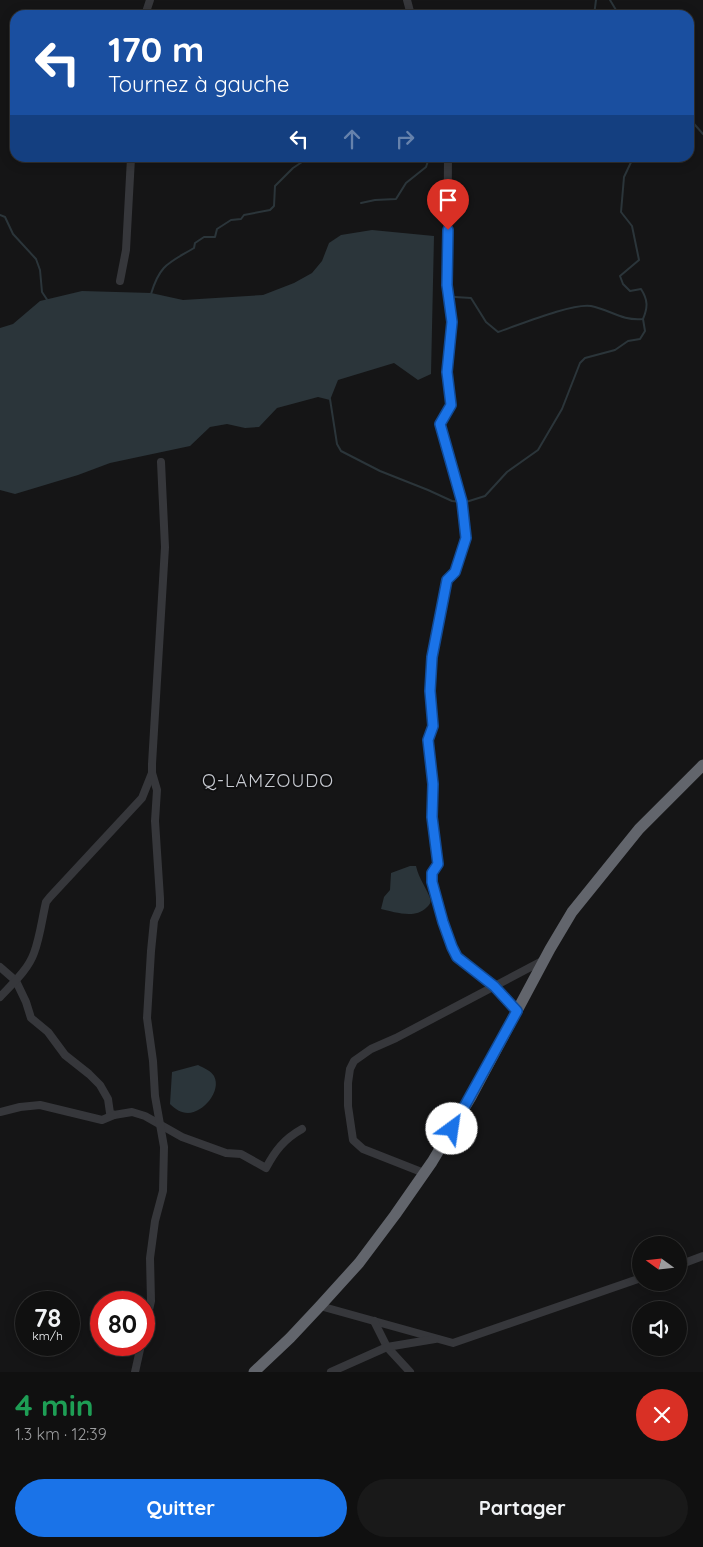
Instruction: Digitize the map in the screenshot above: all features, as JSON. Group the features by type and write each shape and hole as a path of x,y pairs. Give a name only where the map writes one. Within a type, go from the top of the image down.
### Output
{"highway":[{"path":"254,1372 290,1338 359,1263 424,1173 471,1097 544,960 572,912 656,810 703,765"}],"street":[{"path":"120,281 126,250 131,162"},
{"path":"448,162 447,285 452,322 447,372 451,405 440,424 462,502 466,538 455,572 447,580 432,657 430,691 433,726 428,740 433,784 431,806 438,864 432,873 432,882 443,922 457,957 494,986 517,1011"},
{"path":"0,996 16,981 30,962 34,953 46,902 142,798 152,773 165,547 161,462"},
{"path":"151,1291 150,1258 155,1221 162,1190 164,1147 155,1096 153,1061 147,1018 150,951 154,921 160,907 156,821 157,790 152,773"},
{"path":"424,1173 363,1148 353,1140 348,1106 348,1083 350,1069 354,1061 371,1049 396,1038 544,960"},
{"path":"0,968 16,981 31,1018 48,1032 66,1055 100,1085 108,1099 110,1113 114,1115"},
{"path":"0,1112 40,1105 102,1120 114,1115 132,1112 145,1116 182,1138 226,1152 241,1154 266,1168 277,1148 291,1136 302,1130"},
{"path":"688,1262 703,1256"},
{"path":"320,1306 453,1343 632,1281"},
{"path":"374,1321 388,1347 410,1372"},
{"path":"331,1372 388,1347 437,1338"},
{"path":"135,1372 139,1356"}],"shaded area":[{"path":"372,230 434,236 431,374 418,380 394,363 338,380 330,400 318,397 277,408 259,427 245,428 227,424 210,427 190,446 110,463 15,494 0,490 0,328 13,324 40,301 82,291 151,293 183,300 263,295 294,283 312,273 322,261 329,243 341,235"},
{"path":"410,866 416,866 430,898 430,904 421,911 410,914 381,909 384,897 390,890 391,873"},
{"path":"198,1065 214,1076 215,1088 210,1100 194,1112 188,1113 176,1109 170,1104 172,1072"}],"waterway":[{"path":"595,10 596,0"},
{"path":"610,0 616,10"},
{"path":"694,124 703,134"},
{"path":"151,294 158,276 166,265 194,248 195,243 204,237 215,237 217,229 231,220 241,219 244,215 270,210 274,206 275,186 302,162"},
{"path":"361,203 396,199 406,183 426,167 428,162"},
{"path":"455,297 471,298 486,322 498,332 559,311 582,306 591,306 622,317 643,319 646,311 646,300 641,289 630,291 623,284 620,276 639,260 632,226 621,212 624,177 631,162"},
{"path":"0,215 5,217 13,234 36,259 40,270 42,292 48,301"},
{"path":"466,502 485,496 507,472 538,450 562,409 580,363 585,358 615,350 628,341 640,339 645,331 643,319"},
{"path":"330,399 337,444 341,451 380,471 452,501 461,502"}],"district":[{"name":"Q-LAMZOUDO","path":"268,781"}],"route":[{"path":"448,230 447,285 452,322 447,372 451,405 440,424 462,502 466,538 455,572 447,580 432,657 430,691 433,726 428,740 433,784 431,806 438,864 432,873 432,882 443,922 457,957 494,986 517,1011 452,1129"}]}
